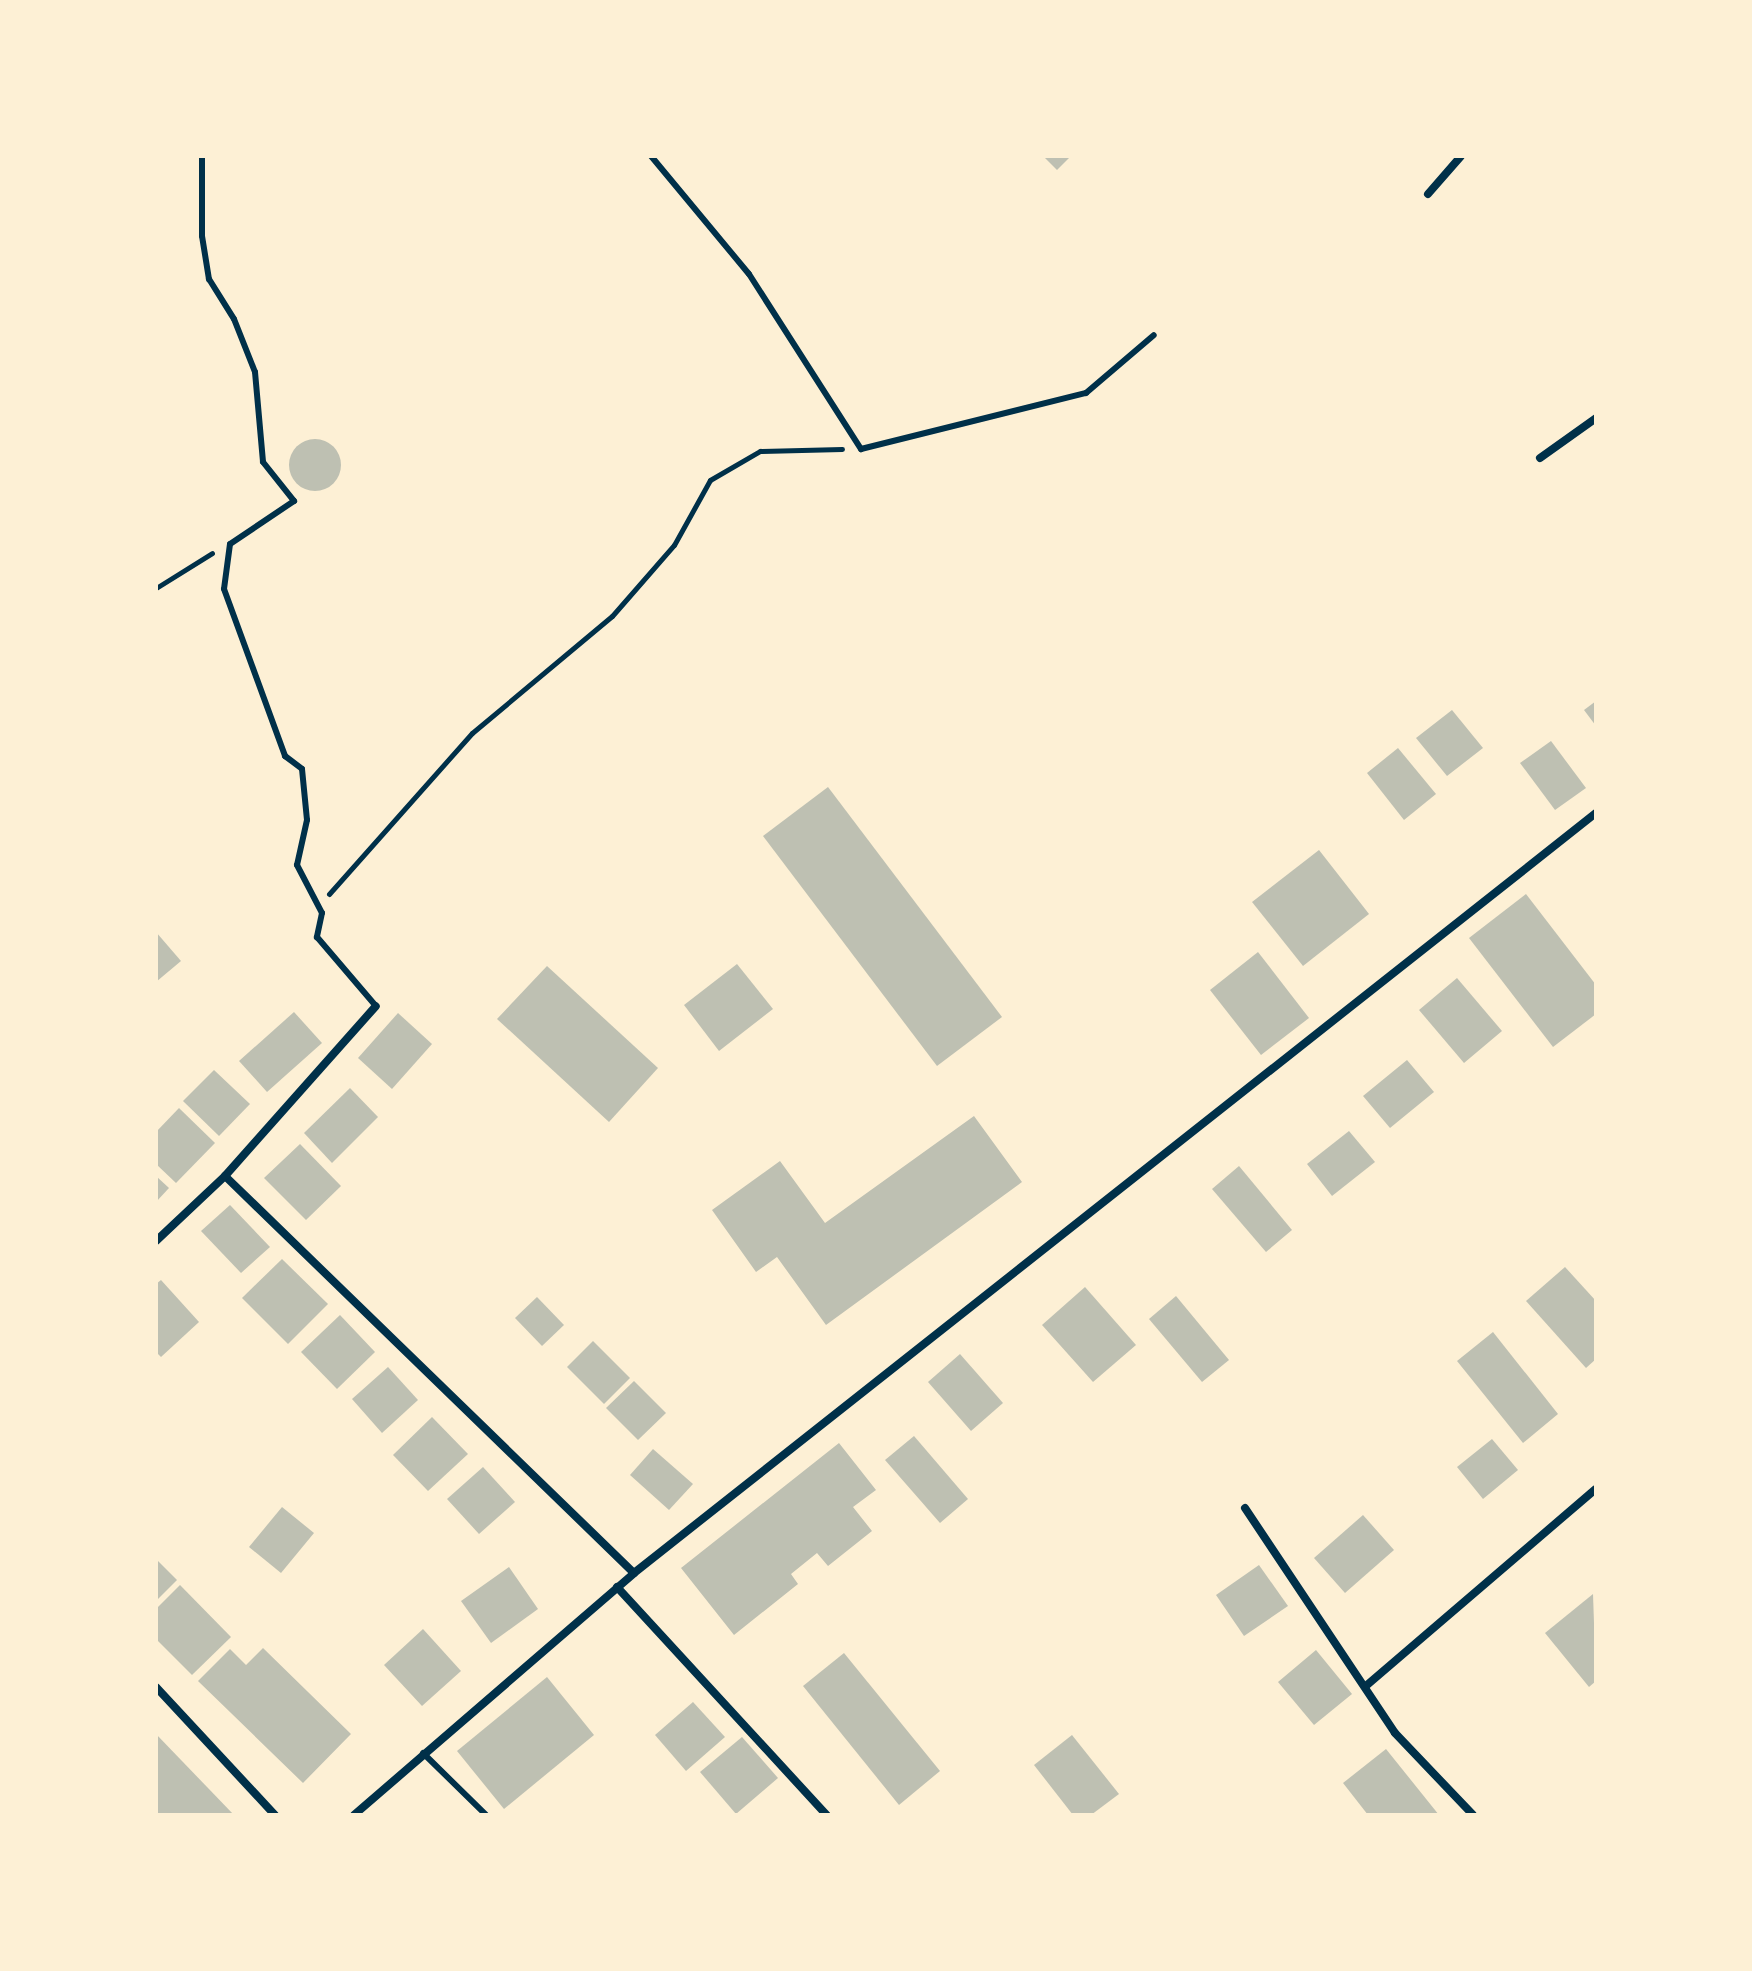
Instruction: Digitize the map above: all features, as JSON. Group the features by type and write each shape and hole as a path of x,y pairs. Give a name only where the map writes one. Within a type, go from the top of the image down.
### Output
{"street":[{"path":"1428,194 1461,156"},
{"path":"1540,458 1596,418"},
{"path":"354,1815 421,1752 634,1573 1596,813"},
{"path":"156,1241 225,1176 376,1006"},
{"path":"225,1176 634,1573"},
{"path":"1367,1685 1596,1489"},
{"path":"1245,1508 1367,1685 1395,1733 1473,1815"},
{"path":"617,1587 827,1815"},
{"path":"156,1687 275,1815"}],"lane":[{"path":"202,156 202,236 209,279 234,319 255,372 263,462 294,501 230,544 224,589 285,756 302,769 307,820 297,865 318,907 317,937 376,1006"},
{"path":"651,156 749,274 861,449 1086,393 1154,335"},
{"path":"421,1752 486,1815"}],"path":[{"path":"318,907 472,733 612,616 674,545 710,480 760,451 861,449"},
{"path":"156,588 230,544"}],"building":[{"path":"1043,156 1071,156 1057,170"},
{"path":"315,439 333,447 341,465 333,483 315,491 297,483 289,465 297,447"},
{"path":"1596,701 1596,726 1584,710"},
{"path":"1452,710 1483,748 1447,776 1416,738"},
{"path":"1551,741 1586,788 1555,810 1520,763"},
{"path":"1398,748 1436,794 1404,820 1367,773"},
{"path":"828,787 1002,1017 937,1066 763,836"},
{"path":"1319,850 1369,914 1303,966 1252,902"},
{"path":"1526,894 1596,985 1596,1014 1553,1047 1469,938"},
{"path":"156,932 181,961 156,982"},
{"path":"1258,952 1309,1018 1261,1055 1210,990"},
{"path":"737,964 773,1009 719,1051 684,1005"},
{"path":"547,966 658,1068 609,1122 497,1019"},
{"path":"1457,978 1502,1031 1464,1063 1419,1010"},
{"path":"294,1012 322,1043 267,1092 239,1061"},
{"path":"398,1013 432,1044 392,1089 358,1058"},
{"path":"1407,1060 1434,1092 1390,1128 1363,1096"},
{"path":"214,1070 250,1104 219,1136 183,1101"},
{"path":"350,1088 378,1117 332,1163 304,1133"},
{"path":"179,1108 215,1143 176,1183 156,1164 156,1132"},
{"path":"974,1116 1022,1182 826,1325 777,1257 756,1272 712,1210 780,1161 825,1223"},
{"path":"1349,1131 1375,1162 1332,1196 1307,1164"},
{"path":"300,1144 341,1186 306,1220 264,1178"},
{"path":"1239,1166 1292,1230 1266,1252 1212,1189"},
{"path":"156,1176 169,1188 156,1202"},
{"path":"230,1205 270,1247 241,1273 201,1231"},
{"path":"282,1259 328,1304 288,1344 242,1298"},
{"path":"1565,1267 1596,1301 1596,1359 1586,1368 1526,1301"},
{"path":"161,1280 199,1322 161,1357 156,1352 156,1284"},
{"path":"1085,1287 1136,1345 1093,1382 1042,1325"},
{"path":"1176,1296 1229,1360 1202,1382 1149,1319"},
{"path":"537,1297 564,1325 542,1346 515,1318"},
{"path":"340,1315 375,1352 337,1389 301,1352"},
{"path":"1493,1332 1558,1414 1523,1443 1457,1361"},
{"path":"593,1341 630,1378 604,1404 567,1367"},
{"path":"960,1354 1003,1403 971,1431 928,1382"},
{"path":"388,1367 418,1400 382,1433 352,1399"},
{"path":"634,1381 666,1413 638,1440 606,1408"},
{"path":"432,1417 468,1454 428,1491 393,1455"},
{"path":"914,1436 968,1499 940,1523 885,1460"},
{"path":"1492,1439 1518,1470 1483,1499 1457,1467"},
{"path":"839,1443 876,1490 853,1507 872,1531 828,1566 817,1553 791,1574 798,1584 734,1635 681,1568"},
{"path":"653,1449 693,1484 669,1510 630,1475"},
{"path":"483,1467 515,1502 479,1534 447,1499"},
{"path":"282,1507 314,1533 281,1573 249,1547"},
{"path":"1363,1515 1394,1550 1345,1593 1314,1558"},
{"path":"156,1559 177,1580 156,1601"},
{"path":"1259,1565 1288,1606 1244,1636 1216,1595"},
{"path":"509,1567 538,1609 491,1643 461,1601"},
{"path":"180,1585 231,1637 192,1675 156,1639 156,1609"},
{"path":"1593,1594 1596,1681 1589,1687 1545,1633"},
{"path":"423,1629 461,1671 422,1706 384,1665"},
{"path":"263,1648 351,1734 303,1783 198,1681 230,1649 246,1665"},
{"path":"1316,1650 1352,1694 1314,1725 1278,1682"},
{"path":"844,1653 940,1771 899,1805 803,1686"},
{"path":"547,1677 594,1735 504,1809 457,1751"},
{"path":"693,1702 725,1737 686,1771 655,1735"},
{"path":"156,1734 234,1815 156,1815"},
{"path":"1072,1735 1119,1794 1091,1815 1073,1815 1034,1765"},
{"path":"742,1737 778,1778 736,1814 700,1772"},
{"path":"1386,1749 1439,1815 1368,1815 1343,1783"}]}
